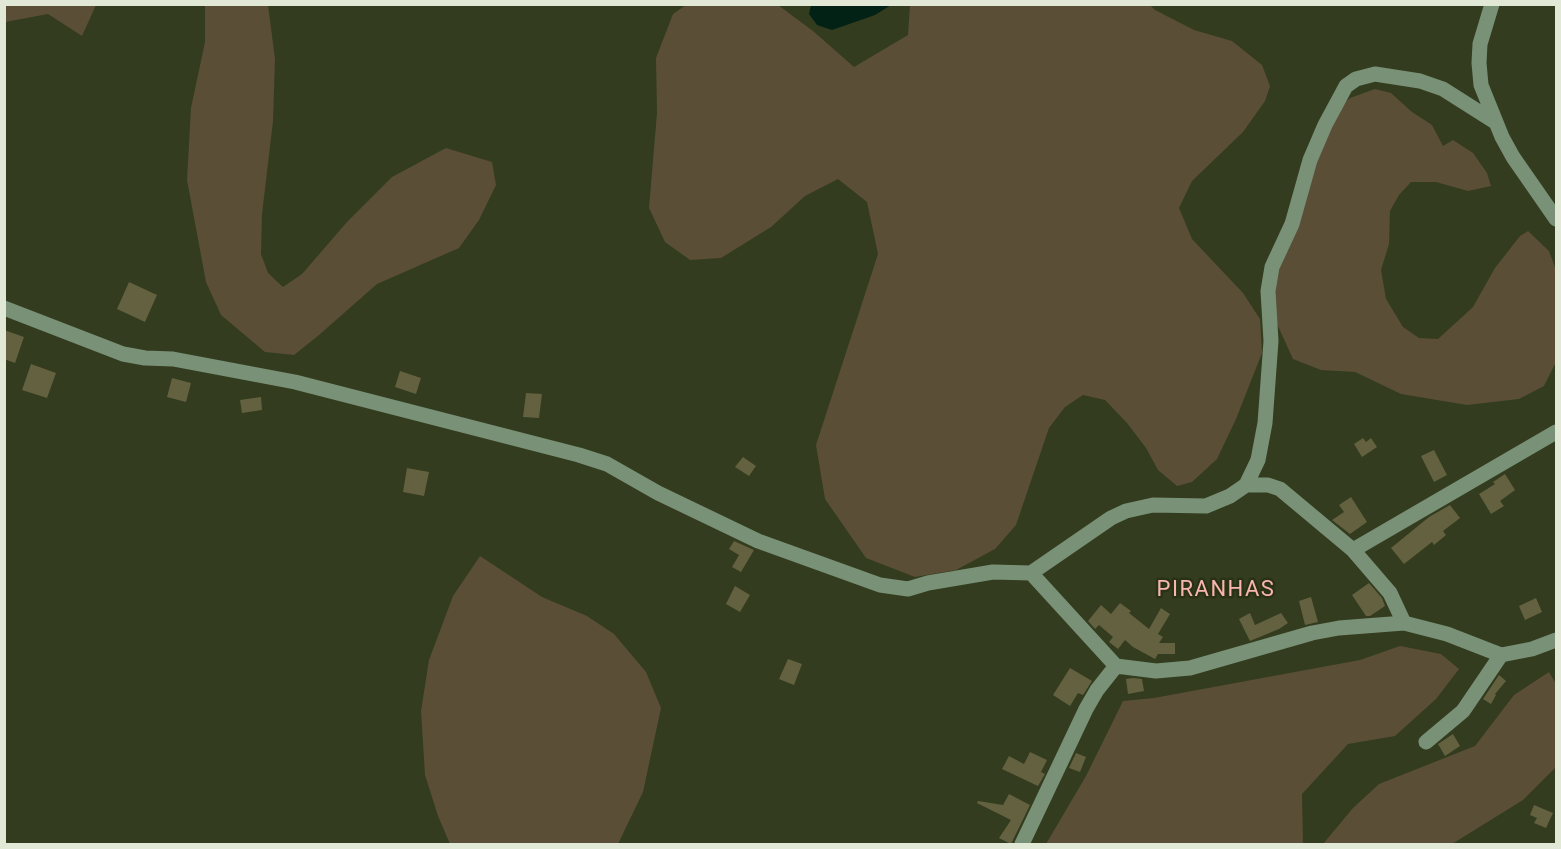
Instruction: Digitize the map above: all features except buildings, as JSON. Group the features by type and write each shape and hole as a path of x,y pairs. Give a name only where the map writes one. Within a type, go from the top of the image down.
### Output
{"street":[{"path":"1492,4 1480,44 1481,85 1495,122 1513,157 1557,219"},
{"path":"4,308 123,354 173,359 295,382 579,455 607,464 658,494 758,541 880,585 908,589 928,583 993,572 1031,573 1110,518 1126,511 1153,505 1206,506 1230,496 1246,484 1258,460 1265,423 1271,340 1268,291 1272,267 1292,224 1310,160 1325,125 1346,86 1356,79 1375,74 1420,81 1443,90 1495,122"},
{"path":"1353,549 1557,432"},
{"path":"1246,484 1268,485 1280,489 1353,549 1390,592 1404,623"},
{"path":"1031,573 1057,598 1116,666 1156,671 1190,668 1312,633 1339,628 1404,623 1447,634 1501,655 1532,649 1557,640"},
{"path":"1426,742 1463,711 1501,655"},
{"path":"1022,844 1086,709 1097,690 1116,666"}],"shaded area":[{"path":"5,4 96,5 82,36 48,14 5,22"},
{"path":"811,4 891,5 875,15 832,30 817,25 809,14"},
{"path":"205,5 268,5 275,59 273,121 262,214 261,254 268,273 283,287 302,274 347,222 392,177 446,148 492,162 496,185 479,220 459,248 377,284 294,355 265,352 221,315 206,282 187,180 191,108 205,42"},
{"path":"686,5 778,5 813,31 854,67 908,35 910,5 1150,5 1155,10 1194,30 1232,41 1262,65 1270,86 1265,101 1243,132 1192,181 1179,208 1192,239 1243,293 1260,319 1262,353 1236,419 1217,459 1192,482 1177,486 1158,470 1146,448 1105,400 1083,395 1065,407 1049,428 1016,525 995,549 956,570 915,577 866,558 825,499 816,445 878,254 867,202 838,179 805,196 771,227 721,258 690,260 665,242 649,208 657,113 656,58 673,14"},
{"path":"1375,89 1391,93 1412,112 1432,125 1443,146 1453,140 1473,153 1487,173 1491,186 1468,191 1436,182 1411,182 1399,195 1390,211 1389,244 1381,270 1386,299 1403,327 1419,338 1438,339 1473,307 1495,268 1520,236 1528,231 1549,251 1556,270 1556,362 1544,386 1519,399 1467,405 1401,394 1355,372 1321,370 1293,359 1272,313 1276,273 1319,149 1342,105 1350,98"},
{"path":"480,556 542,597 587,616 614,634 646,672 661,708 643,792 618,844 450,844 425,775 421,711 429,660 453,596"},
{"path":"1400,646 1441,654 1459,669 1436,699 1395,736 1348,744 1302,794 1303,844 1046,844 1086,776 1123,701 1154,698 1360,660"},
{"path":"1549,672 1556,684 1556,767 1523,800 1452,844 1323,844 1353,808 1379,784 1475,746 1514,695"}],"district":[{"name":"PIRANHAS","path":"1216,590"}]}
